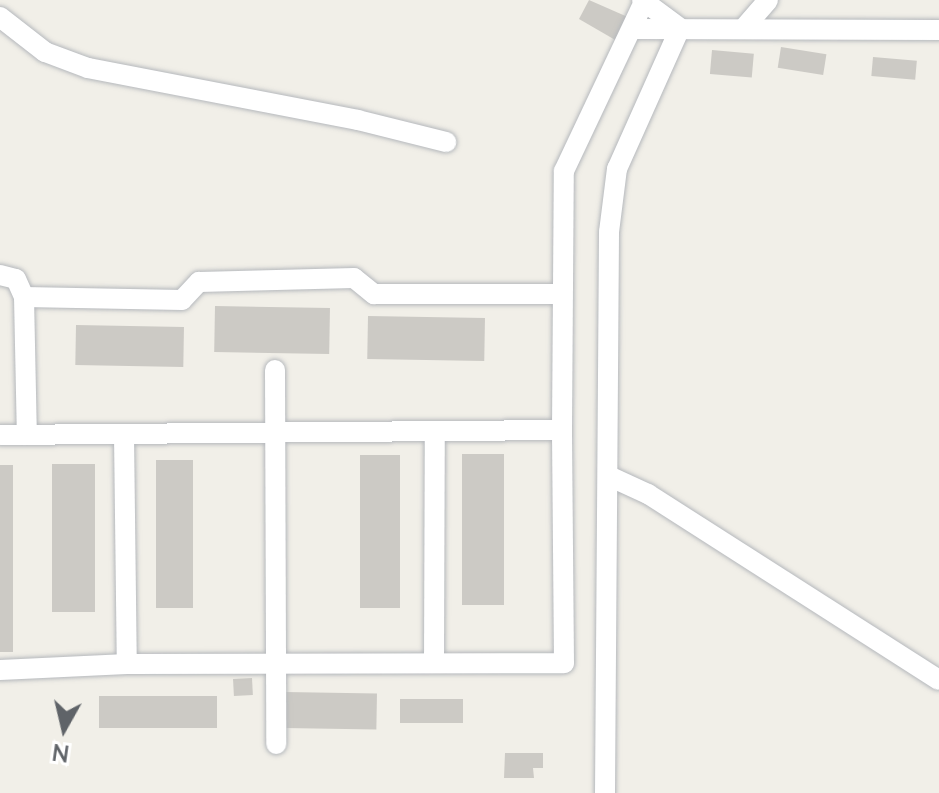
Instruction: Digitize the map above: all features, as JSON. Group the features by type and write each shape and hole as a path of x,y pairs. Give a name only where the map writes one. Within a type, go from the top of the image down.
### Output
{"street":[{"path":"0,670 127,664 564,663 560,198 564,171 634,29 644,0 680,28"},
{"path":"743,29 768,0"},
{"path":"0,17 45,52 88,68 358,120 446,142"},
{"path":"605,793 611,477 609,232 617,169 680,28"},
{"path":"634,29 939,30"},
{"path":"0,275 16,279 24,297 27,435"},
{"path":"24,297 182,300 199,282 354,278 374,294 561,294"},
{"path":"275,370 276,744"},
{"path":"0,435 562,430"},
{"path":"434,663 435,431"},
{"path":"124,434 127,664"},
{"path":"611,477 648,494 939,680"}],"building":[{"path":"589,0 630,18 617,41 579,19"},
{"path":"781,47 826,54 823,75 778,68"},
{"path":"712,50 754,54 752,78 710,74"},
{"path":"873,57 917,61 915,80 871,76"},
{"path":"215,306 330,308 329,354 214,352"},
{"path":"368,316 485,318 484,361 367,359"},
{"path":"76,325 184,327 183,367 75,365"},
{"path":"462,454 504,454 504,605 462,605"},
{"path":"360,455 400,455 400,608 360,608"},
{"path":"156,460 193,460 193,608 156,608"},
{"path":"52,464 95,464 95,612 52,612"},
{"path":"0,465 13,465 13,652 0,652"},
{"path":"252,678 253,695 234,696 233,679"},
{"path":"285,692 377,694 376,730 284,728"},
{"path":"99,696 217,696 217,728 99,728"},
{"path":"400,699 463,699 463,723 400,723"},
{"path":"505,753 543,753 543,768 533,768 534,778 504,778"}]}
